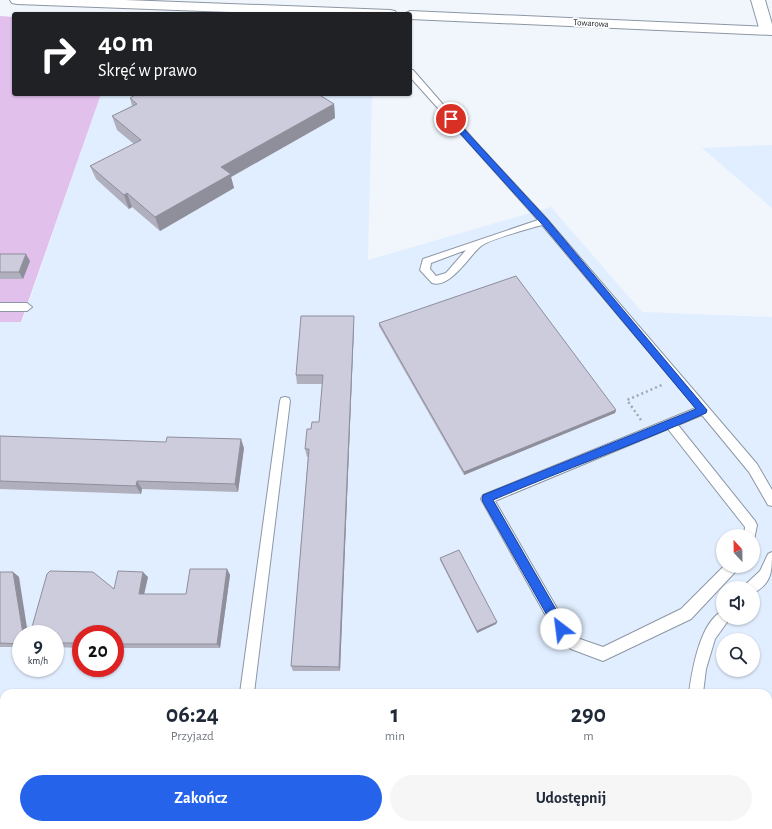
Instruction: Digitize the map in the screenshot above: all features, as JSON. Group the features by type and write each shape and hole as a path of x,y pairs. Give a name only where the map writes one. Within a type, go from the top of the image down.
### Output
{"street":[{"path":"17,0 337,12"},
{"path":"758,0 769,31"},
{"name":"Towarowa","path":"412,15 769,31"}],"lane":[{"path":"412,74 471,142 544,221 753,468 772,501"},
{"path":"478,243 449,275 435,281 425,270 426,261 478,243 544,221"},
{"path":"0,307 27,307"},
{"path":"248,689 285,401"},
{"path":"703,410 651,433 536,477 487,499 561,629 576,644 604,654 636,640 686,614 726,573"},
{"path":"670,424 751,525 751,529"},
{"path":"759,581 765,575 772,558"},
{"path":"696,689 699,669 710,635 718,625"}],"path":[{"path":"651,433 627,400 677,379"}],"shaded area":[{"path":"0,16 12,17 12,96 100,96 21,322 0,322"},
{"path":"100,96 372,96 368,260 551,207 642,312 772,317 772,689 0,689 0,322 22,322"},
{"path":"772,145 772,208 702,148"}],"building":[{"path":"134,96 321,96 334,104 221,167 231,174 155,217 127,193 124,195 90,166 141,140 112,116 137,104 130,98"},
{"path":"0,254 26,254 19,272 0,272"},
{"path":"516,276 616,410 464,472 379,323"},
{"path":"301,316 354,316 339,667 291,666 309,449 305,449 307,429 311,429 312,422 319,422 323,375 296,375"},
{"path":"0,436 166,442 167,437 241,439 235,484 137,481 136,486 0,481"},
{"path":"459,550 497,622 477,631 440,558"},
{"path":"190,569 227,569 217,644 124,644 124,625 72,625 72,643 64,643 64,625 33,625 47,574 50,571 93,572 114,589 118,571 143,572 139,594 186,594"},
{"path":"0,572 13,572 22,625 12,625 12,644 0,643"}],"route":[{"path":"451,119 544,221 703,410 651,433 536,477 487,499 561,629"}]}
